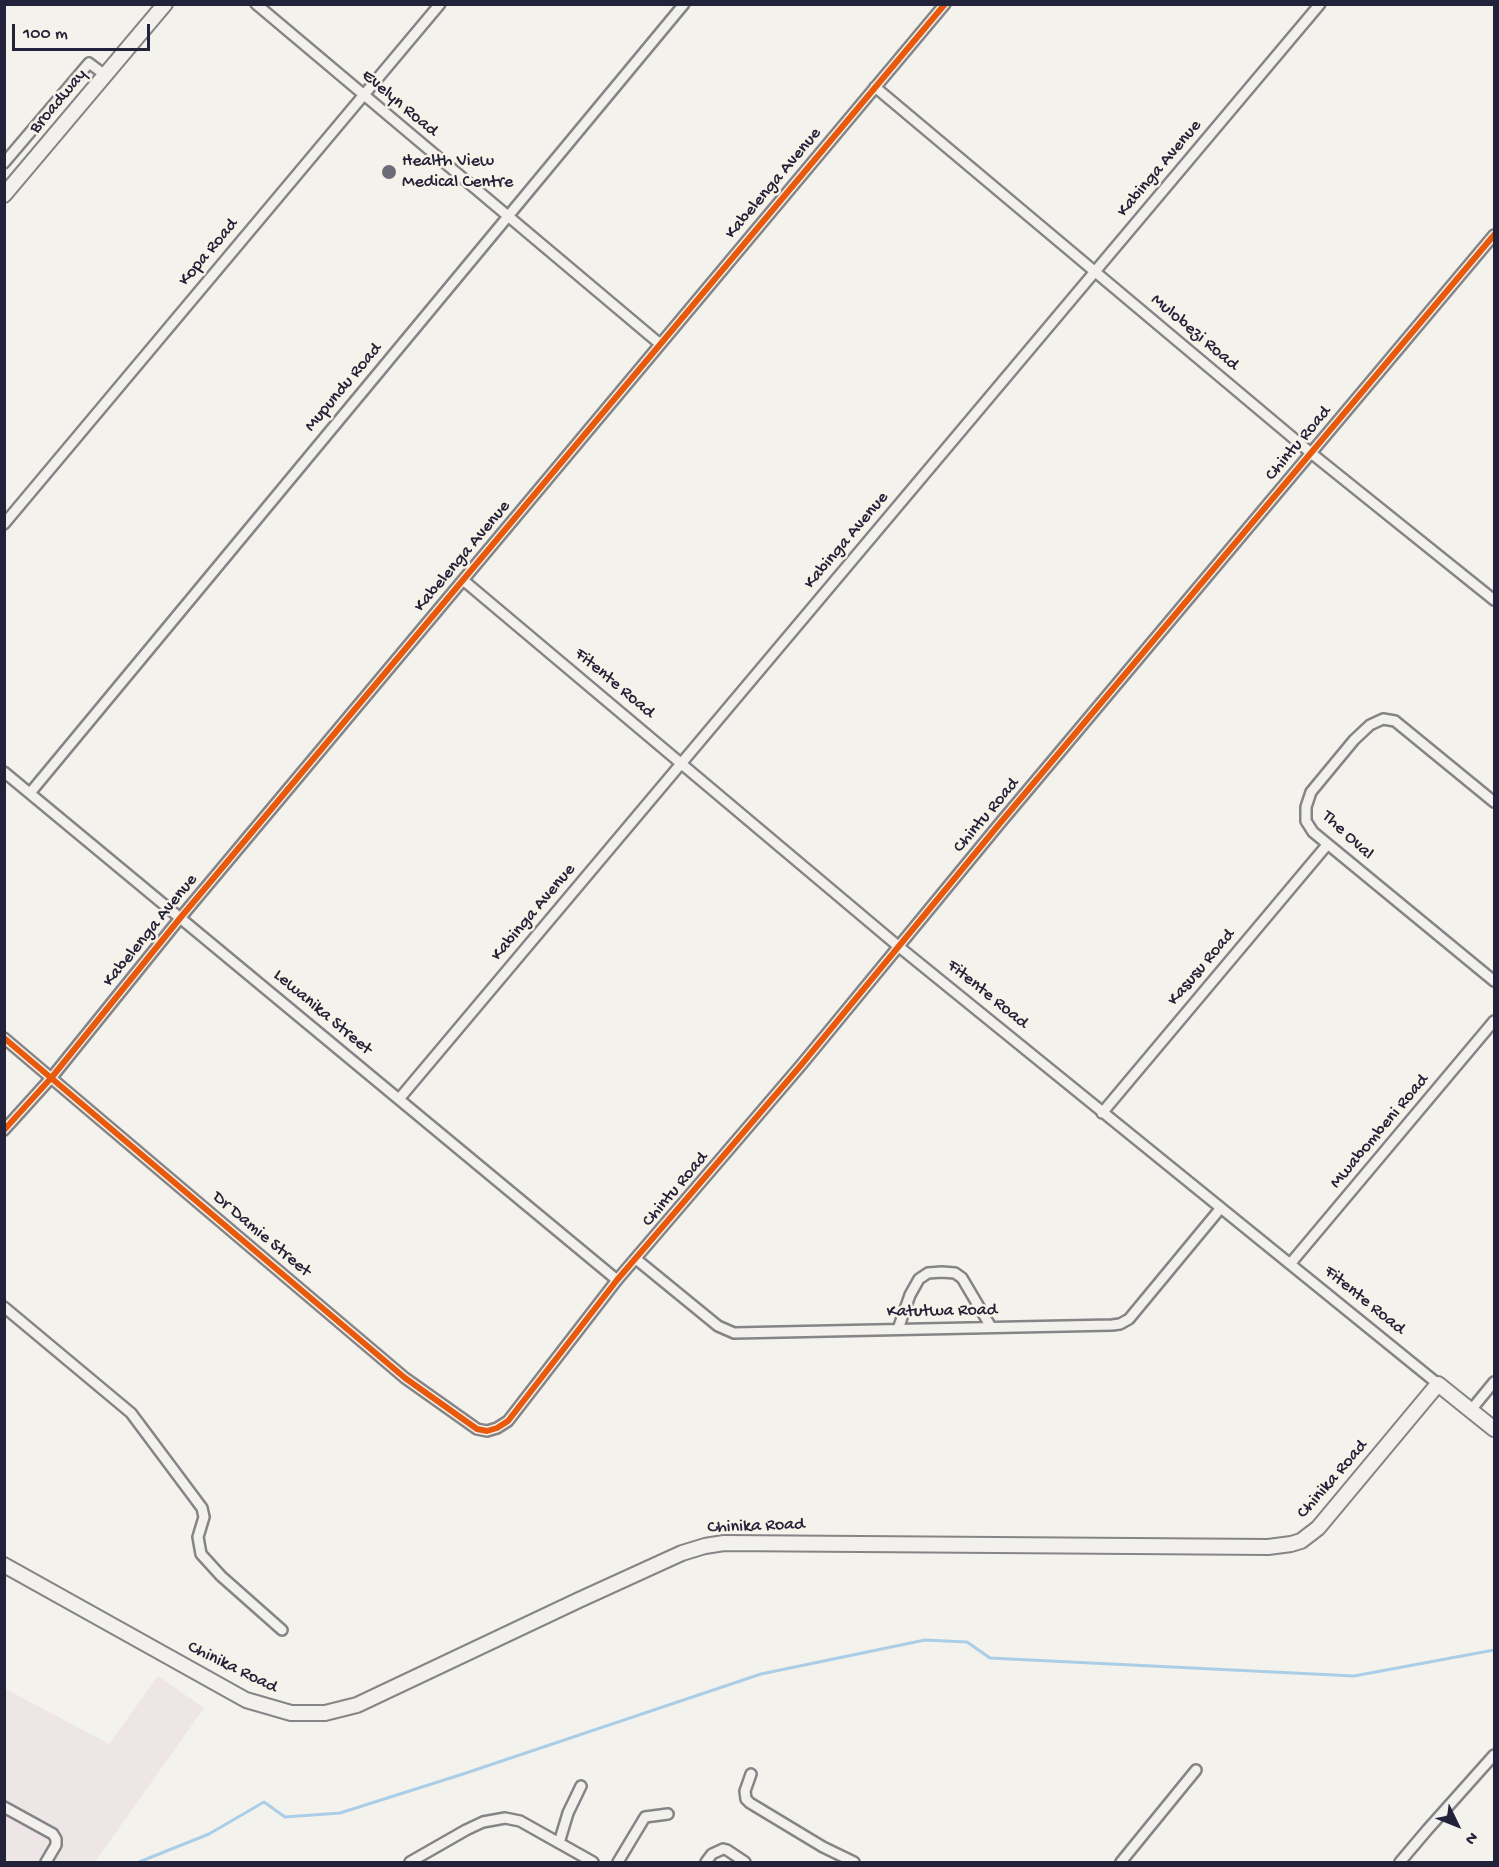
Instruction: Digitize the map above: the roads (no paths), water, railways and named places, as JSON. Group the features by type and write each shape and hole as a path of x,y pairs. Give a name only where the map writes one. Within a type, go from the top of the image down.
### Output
{"main road":[{"name":"Broadway","path":"4,195 165,4"},
{"name":"Fitente Road","path":"1438,1384 1494,1429"},
{"name":"Chinika Road","path":"4,1565 246,1700 285,1712 325,1713 357,1704 682,1553 705,1546 724,1543 1256,1547 1291,1544 1301,1541 1318,1528 1438,1384"}],"street":[{"name":"Evelyn Road","path":"255,4 660,344"},
{"name":"Kopa Road","path":"4,524 440,4"},
{"name":"Mupundu Road","path":"30,793 684,4"},
{"name":"Kabelenga Avenue","path":"4,1130 52,1077 181,917 945,4"},
{"name":"Kabinga Avenue","path":"399,1099 1320,4"},
{"path":"4,163 89,63 105,75"},
{"name":"Mulobezi Road","path":"875,87 1311,453 1494,600"},
{"path":"34,127 50,141"},
{"name":"Chintu Road","path":"508,1421 617,1280 1494,235"},
{"name":"Fitente Road","path":"464,580 898,946 1438,1384"},
{"name":"The Oval","path":"1494,802 1395,721 1383,719 1370,725 1354,740 1311,792 1306,807 1306,821 1313,832 1494,981"},
{"name":"Lewanika Street","path":"4,772 617,1280"},
{"name":"Kasusu Road","path":"1102,1113 1328,845"},
{"name":"Mwabombeni Road","path":"1290,1264 1494,1021"},
{"name":"Dr Damie Street","path":"4,1038 405,1378 477,1429 487,1431 508,1421"},
{"name":"Katutwa Road","path":"636,1259 718,1326 734,1334 1120,1324 1129,1319 1137,1310 1220,1209"},
{"path":"898,1329 910,1295 919,1279 928,1273 942,1272 955,1273 962,1278 991,1327"},
{"path":"4,1307 131,1413 202,1508 204,1517 198,1537 201,1554 221,1576 282,1630"},
{"path":"1471,1410 1494,1382"},
{"path":"1400,1863 1494,1755"},
{"path":"1121,1863 1196,1770"},
{"path":"751,1774 745,1791 746,1799 750,1803 854,1863"},
{"path":"559,1843 568,1813 581,1786"},
{"path":"4,1807 53,1834 56,1845 46,1863"},
{"path":"618,1863 645,1817 668,1814"},
{"path":"410,1863 466,1830 483,1822 505,1818 520,1821 593,1863"},
{"path":"706,1863 712,1854 723,1849 745,1863"}],"waterway":[{"path":"139,1862 209,1834 264,1802 285,1817 340,1813 761,1674 925,1640 967,1642 990,1658 1354,1676 1494,1650"}],"place":[{"name":"Health View Medical Centre","path":"389,172"}]}
